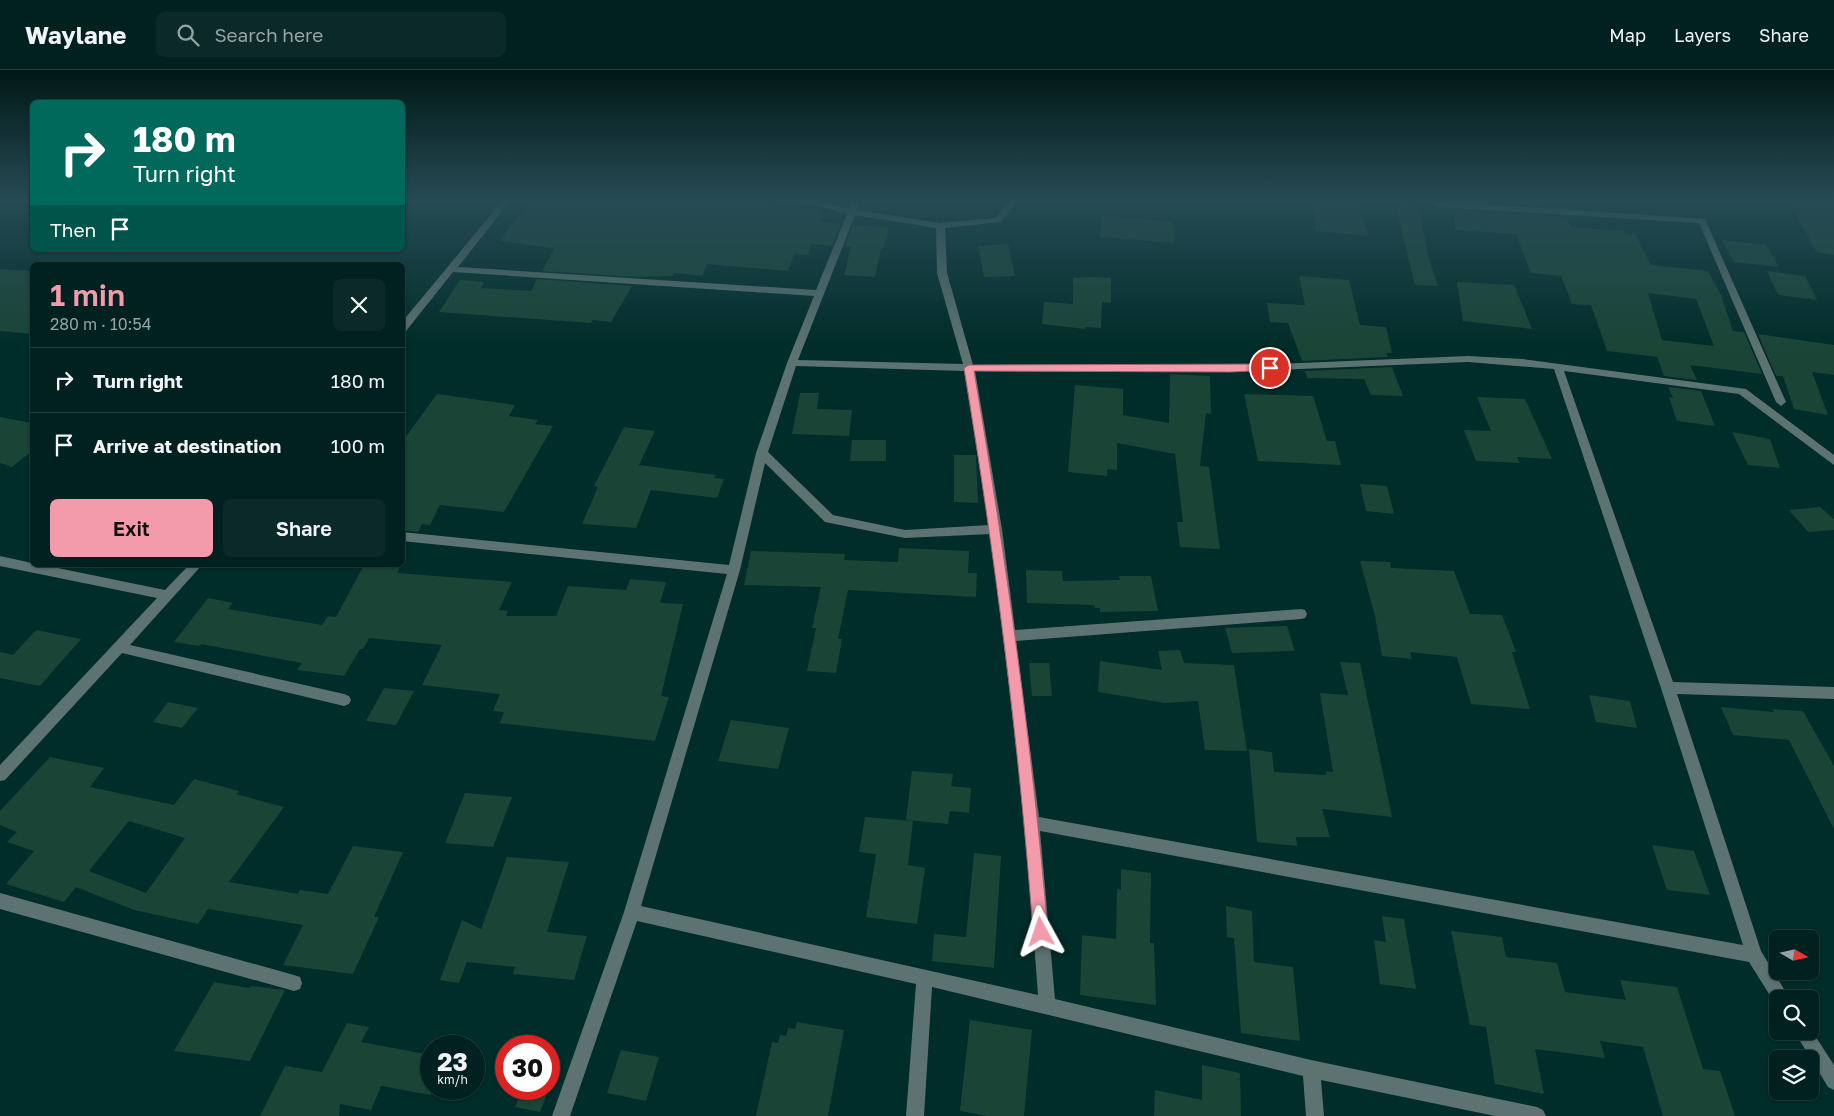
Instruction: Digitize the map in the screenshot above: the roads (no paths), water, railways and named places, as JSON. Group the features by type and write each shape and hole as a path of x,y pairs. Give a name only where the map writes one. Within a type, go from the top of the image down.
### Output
{"street":[{"path":"405,324 466,249"},
{"path":"561,1116 632,912 734,570 762,454 792,363 837,249"},
{"path":"941,249 942,273 969,368 996,529 1032,823 1046,1005"},
{"path":"1714,249 1782,402"},
{"path":"449,269 820,293"},
{"path":"792,363 969,368 1230,369 1468,359 1558,367 1742,391 1834,461"},
{"path":"1558,367 1668,688 1754,955 1776,990"},
{"path":"762,454 829,519 905,534 996,529"},
{"path":"405,536 734,570"},
{"path":"0,561 167,596"},
{"path":"0,775 122,648 194,567"},
{"path":"1009,636 1301,614"},
{"path":"122,648 344,700"},
{"path":"1668,688 1834,693"},
{"path":"1032,823 1754,955"},
{"path":"0,901 294,983"},
{"path":"632,912 1046,1005 1311,1068 1537,1116"},
{"path":"915,1116 924,979"},
{"path":"1808,1040 1834,1081"},
{"path":"1311,1068 1314,1116"}]}
